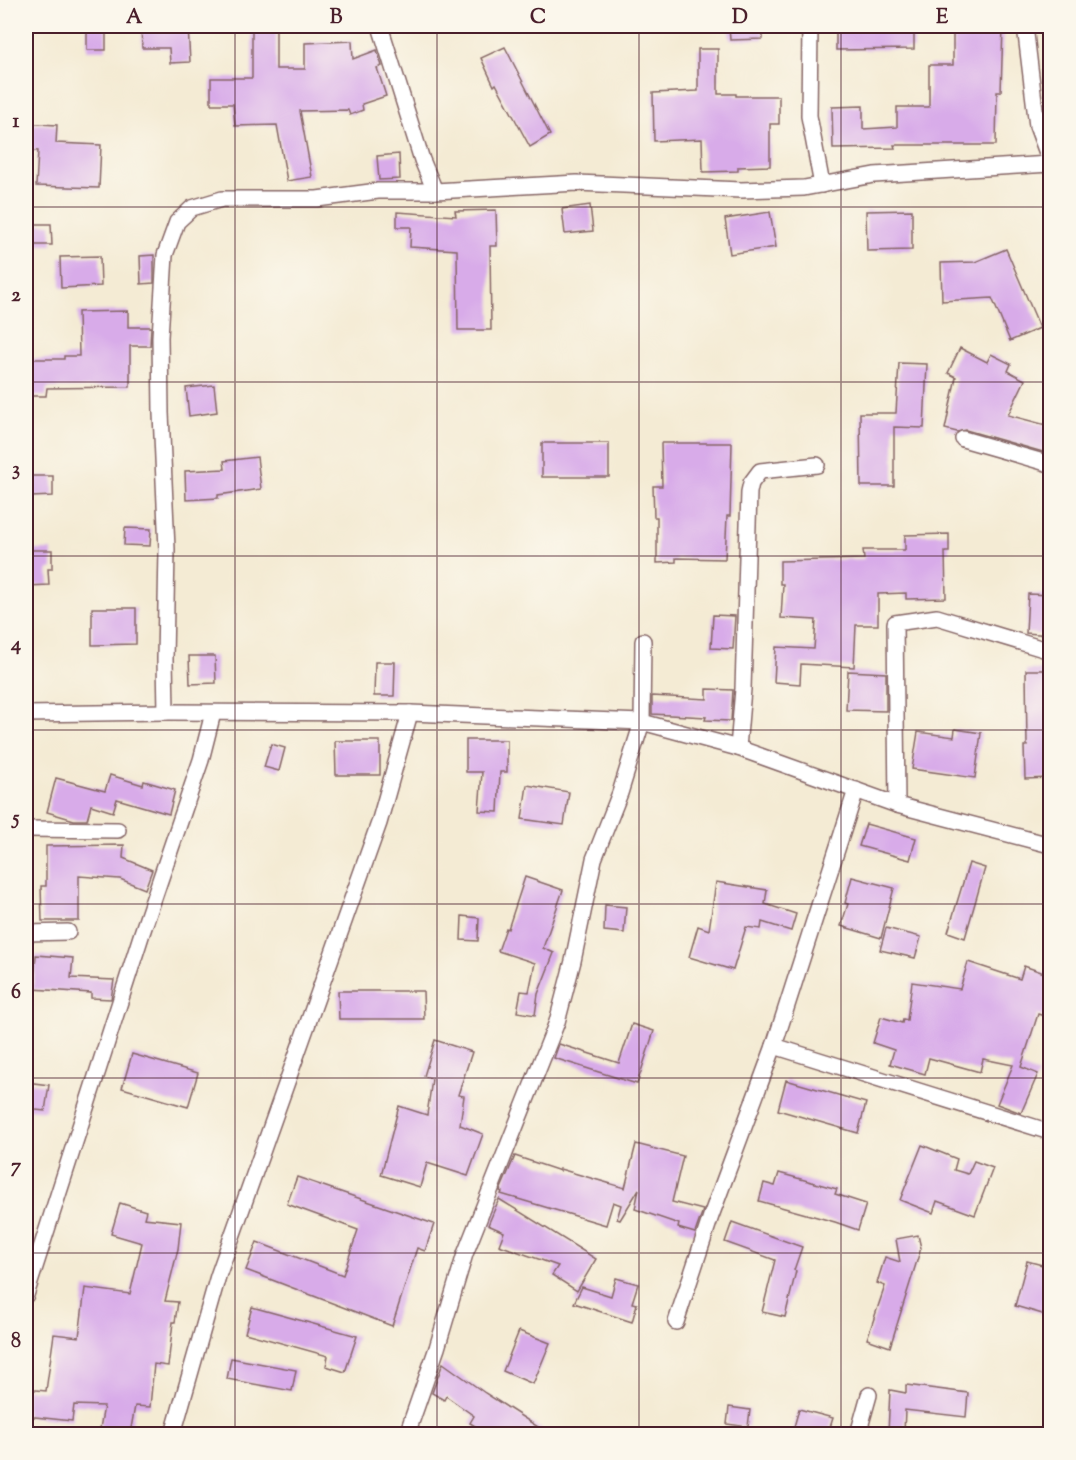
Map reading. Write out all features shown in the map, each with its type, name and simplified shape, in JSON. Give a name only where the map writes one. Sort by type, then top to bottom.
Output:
[{"type":"street","points":[[380,26],[422,160],[435,191]]},
{"type":"street","points":[[810,26],[809,116],[822,184]]},
{"type":"street","points":[[166,712],[167,549],[160,413],[160,337],[165,255],[177,222],[192,208],[222,199],[317,199],[378,191],[435,191],[577,183],[741,190],[804,188],[874,176],[1050,163],[1037,126],[1025,26]]},
{"type":"street","points":[[963,439],[1050,465]]},
{"type":"street","points":[[738,748],[743,689],[751,483],[760,471],[817,465]]},
{"type":"street","points":[[897,805],[895,623],[937,616],[1050,651]]},
{"type":"street","points":[[407,1434],[437,1348],[468,1245],[557,1022],[573,961],[594,859],[620,793],[642,722],[643,641]]},
{"type":"street","points":[[26,714],[166,712],[410,714],[642,722],[738,748],[897,805],[1050,845]]},
{"type":"street","points":[[26,1295],[142,933],[201,760],[213,713]]},
{"type":"street","points":[[173,1434],[222,1264],[379,823],[410,714]]},
{"type":"street","points":[[676,1322],[711,1216],[774,1046],[856,790]]},
{"type":"street","points":[[26,829],[118,830]]},
{"type":"street","points":[[26,933],[68,932]]},
{"type":"street","points":[[774,1046],[1050,1132]]},
{"type":"street","points":[[858,1434],[869,1395]]},
{"type":"building","points":[[87,26],[106,26],[106,50],[87,50]]},
{"type":"building","points":[[141,26],[188,26],[190,62],[170,63],[169,48],[142,48]]},
{"type":"building","points":[[252,26],[276,26],[276,69],[305,69],[305,43],[352,41],[353,59],[377,50],[382,66],[377,68],[386,96],[362,104],[363,110],[350,115],[348,110],[300,111],[312,177],[287,181],[277,125],[235,126],[233,104],[211,104],[211,78],[252,78]]},
{"type":"building","points":[[729,26],[763,26],[763,39],[730,40]]},
{"type":"building","points":[[836,26],[914,26],[914,49],[836,50]]},
{"type":"building","points":[[953,26],[1003,26],[1001,92],[997,92],[996,145],[894,145],[895,148],[833,149],[832,107],[863,106],[863,129],[897,127],[897,107],[929,107],[929,65],[953,65]]},
{"type":"building","points":[[505,47],[550,135],[530,147],[496,84],[494,86],[481,58]]},
{"type":"building","points":[[698,49],[718,49],[718,94],[779,96],[779,124],[770,124],[770,166],[738,167],[738,171],[703,172],[702,139],[654,141],[653,93],[698,91]]},
{"type":"building","points":[[26,125],[57,125],[56,143],[101,145],[99,188],[36,186],[38,151],[26,150]]},
{"type":"building","points":[[399,154],[400,179],[379,180],[377,156]]},
{"type":"building","points":[[590,205],[593,231],[565,234],[562,209]]},
{"type":"building","points":[[496,210],[497,246],[490,246],[491,330],[458,330],[457,250],[410,247],[411,227],[397,227],[397,212],[456,216],[455,211]]},
{"type":"building","points":[[912,210],[912,250],[867,251],[866,211]]},
{"type":"building","points":[[770,212],[776,247],[730,254],[725,219]]},
{"type":"building","points":[[26,224],[51,224],[52,245],[26,245]]},
{"type":"building","points":[[1006,249],[1040,328],[1010,341],[992,298],[942,301],[941,263],[975,262]]},
{"type":"building","points":[[154,255],[154,283],[141,284],[140,256]]},
{"type":"building","points":[[100,256],[101,286],[61,288],[60,257]]},
{"type":"building","points":[[128,311],[128,327],[151,327],[150,346],[130,346],[130,387],[47,388],[46,396],[26,396],[26,359],[64,359],[64,356],[79,356],[78,312]]},
{"type":"building","points":[[960,348],[987,362],[991,354],[1011,364],[1008,371],[1025,380],[1008,415],[1050,426],[1050,454],[966,430],[957,432],[945,429],[956,377],[948,373]]},
{"type":"building","points":[[899,363],[927,364],[924,428],[894,427],[894,486],[861,486],[860,413],[896,413]]},
{"type":"building","points":[[214,385],[217,412],[189,416],[186,388]]},
{"type":"building","points":[[542,443],[609,443],[609,477],[542,477]]},
{"type":"building","points":[[661,443],[732,443],[730,516],[727,516],[725,559],[676,558],[676,562],[657,563],[657,517],[654,517],[653,486],[662,486]]},
{"type":"building","points":[[257,457],[261,489],[218,495],[218,498],[186,500],[185,471],[225,469],[224,461]]},
{"type":"building","points":[[31,476],[53,476],[53,496],[31,497]]},
{"type":"building","points":[[125,528],[151,529],[150,546],[124,545]]},
{"type":"building","points":[[949,534],[949,552],[945,552],[946,598],[906,599],[906,593],[878,594],[878,625],[856,625],[854,667],[801,664],[800,684],[774,682],[776,647],[814,649],[816,620],[781,618],[783,584],[780,584],[780,561],[864,559],[863,550],[905,550],[905,535]]},
{"type":"building","points":[[26,550],[52,550],[52,569],[48,569],[49,585],[26,586]]},
{"type":"building","points":[[1028,594],[1050,595],[1050,635],[1026,633]]},
{"type":"building","points":[[92,608],[136,608],[136,644],[92,645]]},
{"type":"building","points":[[713,615],[735,616],[733,649],[711,648]]},
{"type":"building","points":[[189,656],[215,656],[216,683],[190,684]]},
{"type":"building","points":[[375,662],[395,662],[394,696],[374,696]]},
{"type":"building","points":[[1026,670],[1050,670],[1050,778],[1025,779]]},
{"type":"building","points":[[848,671],[886,673],[886,711],[846,710]]},
{"type":"building","points":[[707,689],[733,690],[731,721],[652,714],[652,696],[707,699]]},
{"type":"building","points":[[955,729],[981,733],[975,778],[912,769],[918,732],[954,737]]},
{"type":"building","points":[[466,740],[507,740],[507,772],[500,772],[498,812],[479,811],[482,772],[466,772]]},
{"type":"building","points":[[335,741],[380,741],[380,775],[336,775]]},
{"type":"building","points":[[271,744],[285,748],[279,771],[264,767]]},
{"type":"building","points":[[110,775],[143,785],[144,781],[175,790],[169,814],[117,799],[113,812],[91,805],[87,820],[74,820],[47,812],[56,778],[105,791]]},
{"type":"building","points":[[527,785],[569,792],[564,825],[522,819]]},
{"type":"building","points":[[866,824],[916,838],[910,860],[859,846]]},
{"type":"building","points":[[124,845],[123,858],[152,870],[145,889],[120,879],[79,876],[79,921],[42,921],[41,886],[46,886],[46,846]]},
{"type":"building","points":[[969,863],[985,868],[965,938],[948,932]]},
{"type":"building","points":[[525,877],[563,890],[543,948],[554,953],[538,994],[535,1015],[517,1012],[521,991],[529,992],[535,963],[498,951],[506,928],[508,929]]},
{"type":"building","points":[[852,877],[894,888],[881,938],[841,926],[848,904],[845,903]]},
{"type":"building","points":[[716,882],[767,890],[765,904],[796,914],[791,931],[762,922],[761,929],[746,927],[733,970],[689,957],[698,926],[709,930]]},
{"type":"building","points":[[605,905],[626,907],[624,933],[604,931]]},
{"type":"building","points":[[462,916],[479,918],[478,941],[461,940]]},
{"type":"building","points":[[886,928],[921,937],[915,958],[880,950]]},
{"type":"building","points":[[36,955],[73,958],[71,978],[114,980],[111,999],[91,998],[91,993],[33,989]]},
{"type":"building","points":[[968,962],[1020,979],[1024,966],[1050,975],[1050,995],[1044,1016],[1038,1014],[1021,1067],[1038,1074],[1021,1113],[997,1104],[1013,1065],[983,1059],[980,1072],[929,1058],[925,1074],[890,1064],[894,1050],[873,1043],[881,1017],[902,1023],[903,1019],[907,1020],[912,982],[960,989]]},
{"type":"building","points":[[338,991],[423,991],[424,1019],[339,1019]]},
{"type":"building","points":[[632,1024],[654,1031],[637,1084],[554,1058],[559,1044],[619,1063]]},
{"type":"building","points":[[435,1040],[472,1052],[458,1095],[464,1096],[460,1125],[483,1134],[468,1176],[427,1163],[420,1187],[381,1175],[399,1106],[427,1115],[432,1079],[424,1076]]},
{"type":"building","points":[[132,1054],[198,1073],[188,1107],[122,1088]]},
{"type":"building","points":[[786,1080],[866,1103],[858,1133],[778,1110]]},
{"type":"building","points":[[26,1082],[49,1085],[45,1111],[26,1109]]},
{"type":"building","points":[[636,1144],[683,1156],[672,1202],[703,1210],[695,1233],[678,1228],[679,1224],[635,1209],[639,1189],[620,1220],[617,1219],[621,1205],[613,1202],[606,1225],[501,1194],[500,1191],[515,1156],[560,1171],[560,1169],[625,1188]]},
{"type":"building","points":[[922,1145],[957,1159],[954,1170],[968,1174],[974,1161],[993,1168],[975,1215],[937,1201],[933,1213],[900,1200]]},
{"type":"building","points":[[779,1173],[837,1189],[835,1194],[866,1204],[858,1230],[759,1201],[764,1183],[775,1186]]},
{"type":"building","points":[[297,1177],[434,1224],[425,1251],[417,1248],[392,1326],[246,1270],[257,1242],[343,1275],[358,1230],[287,1204]]},
{"type":"building","points":[[499,1199],[596,1259],[577,1291],[552,1275],[558,1266],[499,1245],[504,1232],[488,1225]]},
{"type":"building","points":[[120,1203],[146,1211],[144,1218],[181,1222],[178,1249],[165,1301],[178,1302],[175,1322],[173,1322],[168,1366],[154,1364],[150,1407],[135,1406],[130,1434],[99,1434],[104,1406],[74,1405],[72,1421],[26,1416],[26,1389],[46,1391],[54,1334],[79,1337],[85,1288],[130,1294],[142,1243],[111,1234]]},
{"type":"building","points":[[732,1222],[802,1247],[794,1270],[796,1271],[785,1317],[762,1312],[775,1260],[725,1242]]},
{"type":"building","points":[[918,1235],[921,1248],[890,1347],[867,1339],[885,1286],[877,1283],[885,1257],[900,1262],[896,1239]]},
{"type":"building","points":[[1027,1261],[1050,1267],[1050,1299],[1046,1315],[1015,1306]]},
{"type":"building","points":[[616,1278],[638,1284],[632,1303],[637,1304],[632,1322],[574,1303],[582,1287],[611,1296]]},
{"type":"building","points":[[252,1307],[357,1336],[345,1372],[326,1366],[328,1356],[245,1333]]},
{"type":"building","points":[[519,1331],[550,1343],[533,1384],[503,1371]]},
{"type":"building","points":[[231,1358],[296,1370],[292,1391],[227,1379]]},
{"type":"building","points":[[443,1363],[549,1434],[488,1434],[470,1423],[474,1416],[446,1396],[444,1400],[432,1393]]},
{"type":"building","points":[[906,1385],[968,1393],[966,1417],[905,1410],[904,1433],[888,1433],[890,1390],[906,1393]]},
{"type":"building","points":[[729,1407],[750,1410],[748,1427],[727,1424]]},
{"type":"building","points":[[799,1409],[833,1418],[828,1434],[792,1434]]}]
